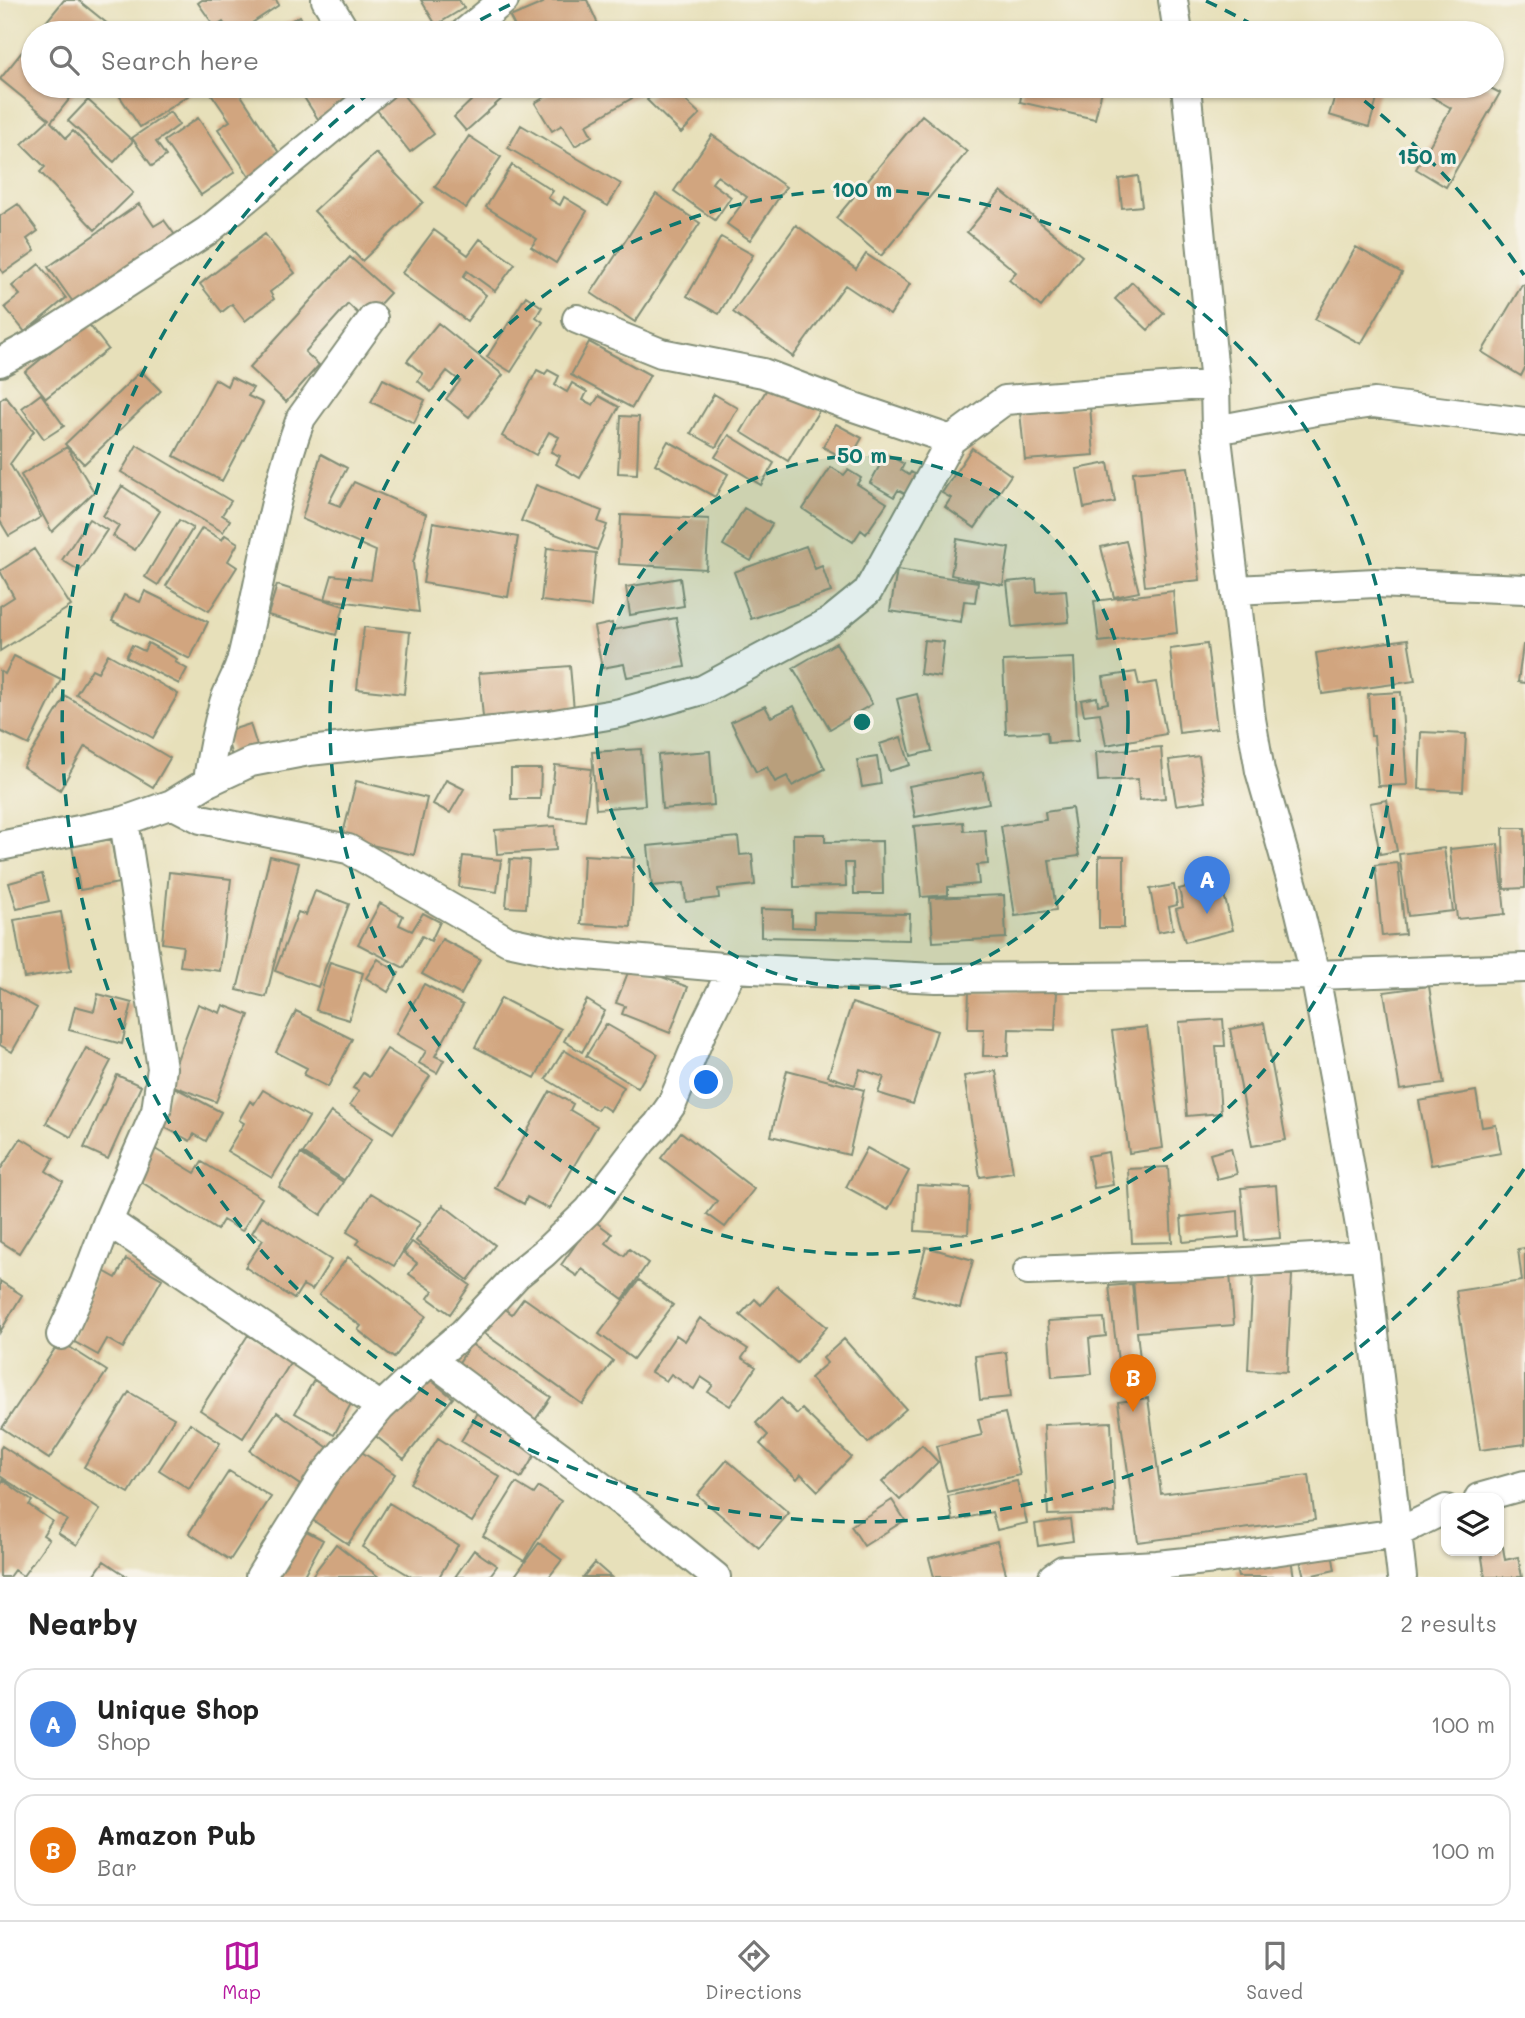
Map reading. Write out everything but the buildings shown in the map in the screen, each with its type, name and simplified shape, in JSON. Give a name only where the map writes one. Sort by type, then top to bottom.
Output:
[{"type":"street","points":[[326,0],[339,21]]},
{"type":"street","points":[[479,21],[504,0]]},
{"type":"street","points":[[1173,0],[1176,21]]},
{"type":"street","points":[[0,362],[32,345],[207,231],[368,98]]},
{"type":"street","points":[[1187,98],[1215,384],[1216,430],[1244,678],[1260,771],[1294,888],[1315,975],[1365,1255],[1402,1577]]},
{"type":"street","points":[[208,782],[212,751],[225,701],[242,661],[272,511],[301,418],[373,318]]},
{"type":"street","points":[[577,319],[661,353],[763,373],[951,440]]},
{"type":"street","points":[[0,846],[124,821],[173,804],[208,782],[251,762],[309,751],[561,723],[620,713],[702,690],[831,621],[868,592],[951,440],[1005,400],[1215,384]]},
{"type":"street","points":[[1216,430],[1374,403],[1525,422]]},
{"type":"street","points":[[1236,590],[1375,583],[1525,589]]},
{"type":"street","points":[[173,804],[201,818],[348,849],[508,940],[564,953],[733,968],[936,978],[1315,975],[1525,968]]},
{"type":"street","points":[[61,1335],[156,1111],[162,1068],[124,821]]},
{"type":"street","points":[[260,1577],[324,1475],[382,1407],[431,1360],[463,1334],[517,1275],[589,1210],[658,1124],[672,1104],[703,1028],[733,968]]},
{"type":"street","points":[[107,1222],[382,1407]]},
{"type":"street","points":[[1027,1271],[1365,1255]]},
{"type":"street","points":[[431,1360],[642,1517],[716,1577]]},
{"type":"street","points":[[1497,1493],[1525,1485]]},
{"type":"street","points":[[1052,1577],[1063,1570],[1225,1558],[1397,1533],[1441,1511]]},
{"type":"place","name":"Unique Shop","points":[[1207,914]]},
{"type":"place","name":"Amazon Pub","points":[[1133,1412]]}]
